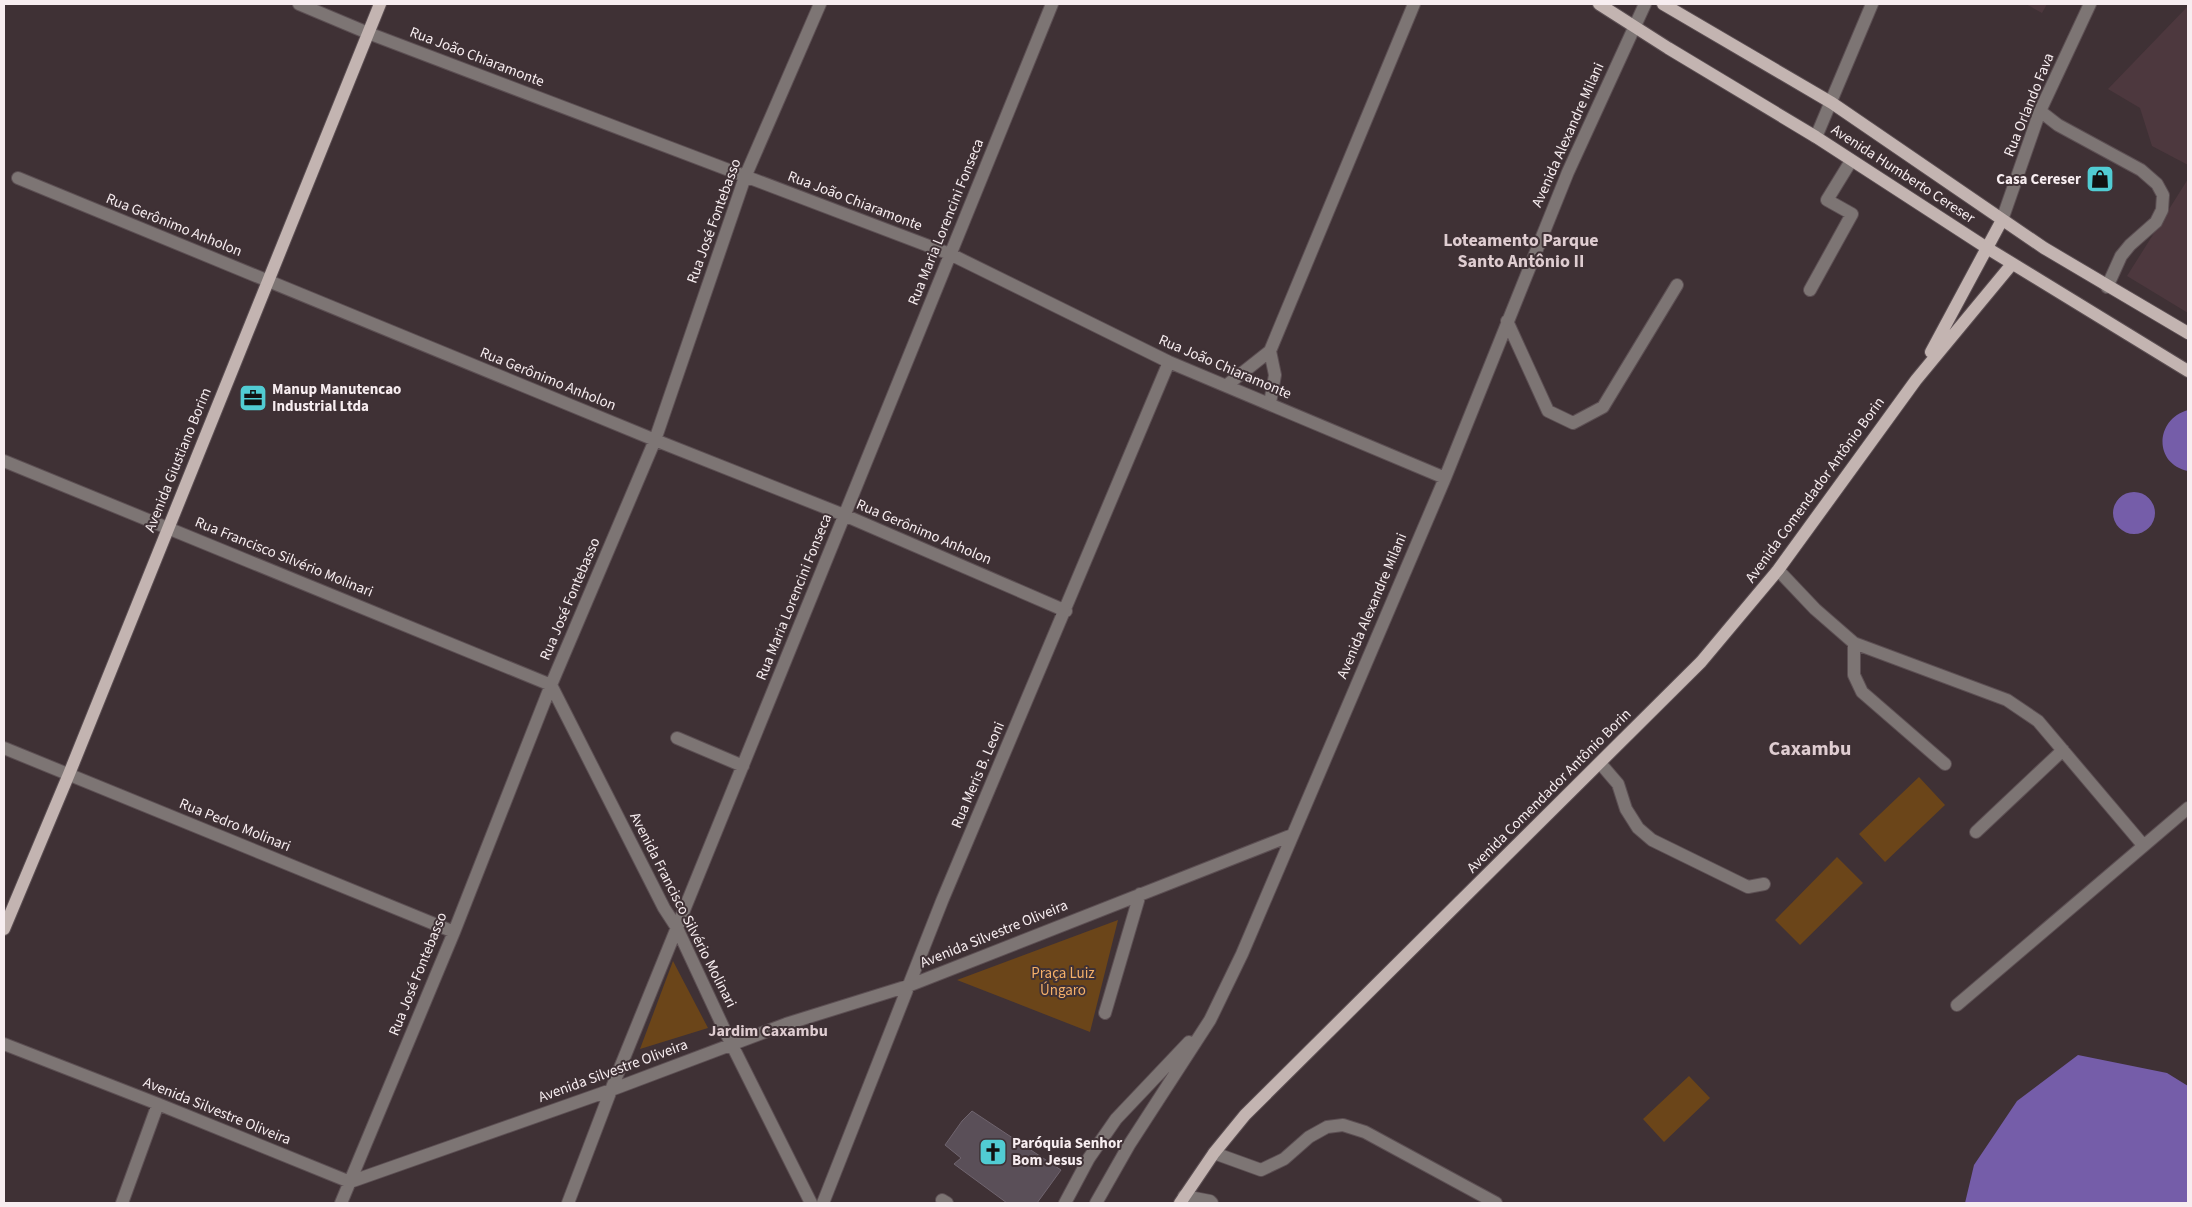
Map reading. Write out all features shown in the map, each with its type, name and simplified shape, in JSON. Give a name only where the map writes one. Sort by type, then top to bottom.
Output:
[{"type":"main road","name":"Avenida Giustiano Borim","points":[[4,929],[69,774],[167,527],[269,282],[380,4]]},
{"type":"main road","name":"Avenida Humberto Cereser","points":[[1600,4],[1634,27],[1816,137],[2012,264],[2188,371]]},
{"type":"main road","name":"Avenida Humberto Cereser","points":[[1663,4],[1832,104],[2002,220],[2107,287],[2188,333]]},
{"type":"main road","name":"Avenida Comendador Antônio Borin","points":[[1916,380],[2002,220]]},
{"type":"main road","name":"Avenida Comendador Antônio Borin","points":[[1182,1200],[1214,1153],[1245,1115],[1701,662],[1778,570],[1916,380],[2012,264]]},
{"type":"street","name":"Rua João Chiaramonte","points":[[299,4],[368,34],[950,254],[1169,362],[1445,478]]},
{"type":"street","name":"Rua José Fontebasso","points":[[342,1203],[454,932],[551,685],[655,440],[745,176],[820,4]]},
{"type":"street","name":"Rua Maria Lorencini Fonseca","points":[[568,1203],[611,1090],[1052,4]]},
{"type":"street","points":[[1227,385],[1270,352],[1414,4]]},
{"type":"street","name":"Avenida Alexandre Milani","points":[[1096,1203],[1129,1145],[1210,1020],[1242,954],[1445,478],[1568,172],[1646,4]]},
{"type":"street","points":[[1816,137],[1832,104],[1872,4]]},
{"type":"street","name":"Rua Orlando Fava","points":[[2002,220],[2040,111],[2090,4]]},
{"type":"street","points":[[2040,111],[2058,125],[2142,170],[2157,184],[2162,196],[2162,210],[2156,222],[2130,245],[2121,256],[2107,287]]},
{"type":"street","points":[[1810,290],[1852,214],[1827,200],[1851,161]]},
{"type":"street","name":"Rua Gerônimo Anholon","points":[[18,178],[655,440],[844,515],[1066,611]]},
{"type":"street","points":[[1507,321],[1548,411],[1574,423],[1603,407],[1677,285]]},
{"type":"street","points":[[1270,352],[1275,375],[1270,403]]},
{"type":"street","name":"Rua Meris B. Leoni","points":[[823,1203],[908,986],[1169,362]]},
{"type":"street","name":"Rua Francisco Silvério Molinari","points":[[4,461],[551,685]]},
{"type":"street","points":[[1778,570],[1815,608],[1854,643],[2006,700],[2038,721],[2143,845]]},
{"type":"street","points":[[1854,643],[1854,675],[1862,692],[1945,764]]},
{"type":"street","name":"Avenida Francisco Silvério Molinari","points":[[551,685],[664,908],[677,928],[811,1203]]},
{"type":"street","points":[[677,738],[742,766]]},
{"type":"street","name":"Rua Pedro Molinari","points":[[4,748],[454,932]]},
{"type":"street","points":[[1976,832],[2063,750]]},
{"type":"street","points":[[1600,763],[1618,784],[1626,809],[1638,828],[1652,840],[1748,887],[1764,884]]},
{"type":"street","points":[[1957,1005],[2188,808]]},
{"type":"street","name":"Avenida Silvestre Oliveira","points":[[4,1044],[350,1182],[611,1090],[786,1024],[908,986],[1292,835]]},
{"type":"street","points":[[1105,1013],[1140,894]]},
{"type":"street","points":[[1066,1203],[1089,1158],[1116,1118],[1210,1020]]},
{"type":"street","points":[[122,1203],[158,1104]]},
{"type":"street","points":[[1214,1153],[1261,1170],[1284,1159],[1308,1137],[1327,1127],[1342,1125],[1365,1132],[1496,1203]]},
{"type":"street","points":[[1182,1200],[1210,1201],[1212,1203]]},
{"type":"shaded area","points":[[2026,4],[2047,4],[2042,13]]},
{"type":"shaded area","points":[[2188,6],[2188,165],[2152,146],[2140,108],[2108,89]]},
{"type":"shaded area","points":[[2188,179],[2188,313],[2127,276]]},
{"type":"shaded area","points":[[2188,410],[2188,471],[2177,467],[2169,460],[2164,451],[2162,441],[2164,431],[2169,422],[2177,415]]},
{"type":"shaded area","points":[[2138,492],[2146,495],[2152,501],[2155,513],[2152,525],[2146,531],[2130,534],[2122,531],[2116,525],[2113,509],[2116,501],[2122,495]]},
{"type":"shaded area","points":[[2078,1055],[2167,1073],[2188,1086],[2188,1203],[1965,1203],[1974,1165],[2017,1101]]},
{"type":"green space","points":[[1919,777],[1945,805],[1885,862],[1859,834]]},
{"type":"green space","points":[[1837,857],[1863,883],[1800,945],[1775,920]]},
{"type":"green space","name":"Praça Luiz Úngaro","points":[[1118,920],[1090,1032],[957,980]]},
{"type":"green space","points":[[673,961],[708,1028],[640,1049]]},
{"type":"green space","points":[[1689,1076],[1710,1098],[1664,1142],[1643,1119]]},
{"type":"building","name":"Paróquia Senhor Bom Jesus","points":[[972,1111],[1061,1170],[1037,1203],[1007,1203],[954,1164],[961,1158],[945,1145],[962,1121]]},
{"type":"place","name":"Casa Cereser","points":[[2100,179]]},
{"type":"place","name":"Manup Manutencao Industrial Ltda","points":[[253,398]]},
{"type":"place","name":"Paróquia Senhor Bom Jesus","points":[[993,1152]]},
{"type":"district","name":"Loteamento Parque Santo Antônio II","points":[[1521,250]]},
{"type":"district","name":"Caxambu","points":[[1810,749]]},
{"type":"district","name":"Jardim Caxambu","points":[[768,1031]]}]
